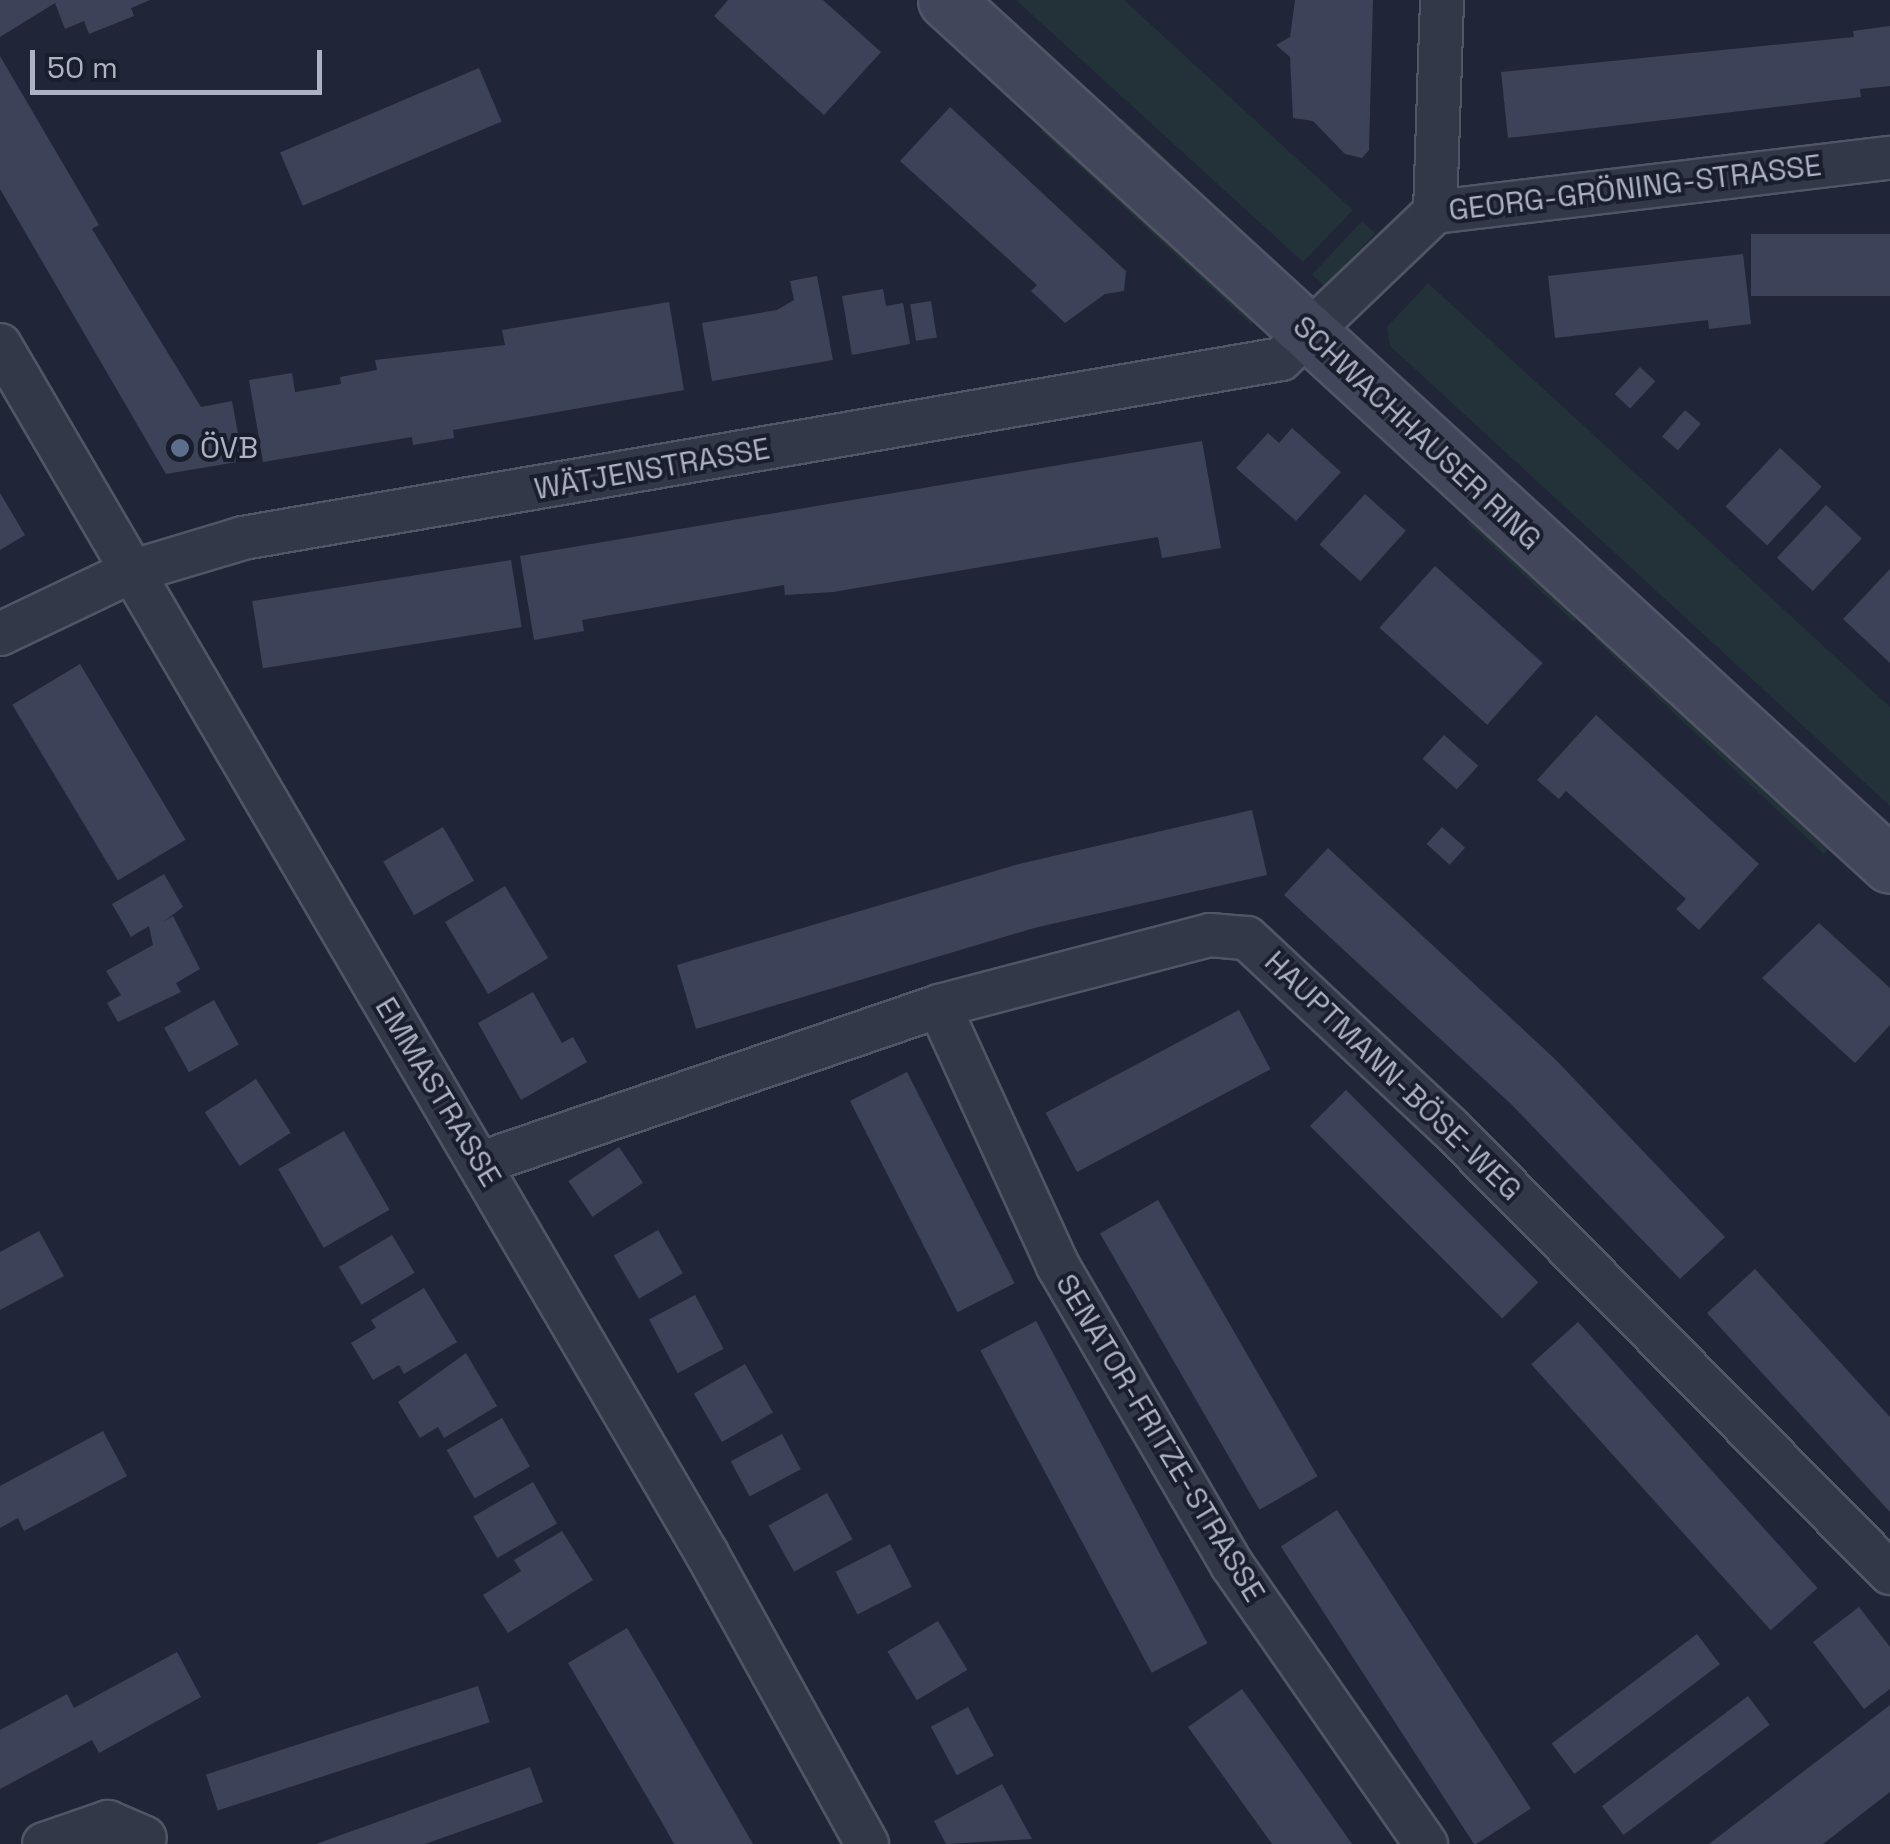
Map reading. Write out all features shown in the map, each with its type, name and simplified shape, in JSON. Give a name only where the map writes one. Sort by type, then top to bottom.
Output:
[{"type":"main road","name":"SCHWACHHAUSER RING","points":[[946,0],[1890,865]]},
{"type":"street","points":[[1434,212],[1442,0]]},
{"type":"street","name":"GEORG-GRÖNING-STRASSE","points":[[1309,334],[1434,212],[1890,158]]},
{"type":"street","name":"WÄTJENSTRASSE","points":[[0,634],[130,572],[243,538],[1256,365],[1281,359],[1309,334]]},
{"type":"street","name":"EMMASTRASSE","points":[[0,345],[130,572],[481,1163],[866,1844]]},
{"type":"street","name":"HAUPTMANN-BÖSE-WEG","points":[[481,1163],[939,1006],[1210,935],[1247,938],[1450,1128],[1890,1573]]},
{"type":"street","name":"SENATOR-FRITZE-STRASSE","points":[[939,1006],[1058,1266],[1232,1565],[1426,1844]]},
{"type":"street","points":[[44,1844],[108,1822],[145,1838]]},
{"type":"shaded area","points":[[1016,0],[1124,0],[1353,210],[1303,262]]},
{"type":"shaded area","points":[[1122,118],[1303,286],[1294,295],[1114,127]]},
{"type":"shaded area","points":[[1050,122],[1257,319],[1251,324],[1041,131]]},
{"type":"shaded area","points":[[1362,221],[1375,233],[1325,287],[1312,274]]},
{"type":"shaded area","points":[[1428,283],[1890,707],[1890,806],[1390,346],[1387,327]]},
{"type":"shaded area","points":[[1476,513],[1583,613],[1574,622],[1467,523]]},
{"type":"shaded area","points":[[1604,632],[1833,843],[1824,854],[1594,638]]},
{"type":"building","points":[[0,0],[150,0],[131,8],[134,16],[89,34],[84,21],[65,29],[55,3],[0,37]]},
{"type":"building","points":[[728,0],[823,0],[881,52],[824,115],[714,16]]},
{"type":"building","points":[[1295,0],[1373,0],[1369,150],[1362,158],[1345,154],[1313,121],[1293,118],[1290,57],[1276,45],[1290,37]]},
{"type":"building","points":[[1890,26],[1890,86],[1860,89],[1861,97],[1508,138],[1501,72],[1854,37],[1853,31]]},
{"type":"building","points":[[0,56],[99,225],[92,229],[201,407],[232,401],[243,461],[166,474],[0,189]]},
{"type":"building","points":[[479,68],[502,121],[303,206],[280,152]]},
{"type":"building","points":[[950,107],[1126,271],[1124,291],[1105,294],[1065,323],[1031,291],[1037,285],[900,161]]},
{"type":"building","points":[[1751,234],[1890,234],[1890,296],[1751,296]]},
{"type":"building","points":[[1743,254],[1751,324],[1709,329],[1708,320],[1555,338],[1548,276]]},
{"type":"building","points":[[817,276],[833,360],[712,381],[702,323],[777,310],[794,300],[790,281]]},
{"type":"building","points":[[883,289],[886,306],[903,303],[910,344],[852,355],[842,296]]},
{"type":"building","points":[[931,301],[937,338],[916,341],[910,304]]},
{"type":"building","points":[[669,302],[684,390],[453,430],[454,438],[413,445],[412,437],[263,462],[249,380],[292,373],[295,392],[341,384],[340,377],[377,370],[375,360],[505,345],[502,330]]},
{"type":"building","points":[[1640,367],[1655,381],[1630,408],[1615,394]]},
{"type":"building","points":[[1685,410],[1701,424],[1678,450],[1662,436]]},
{"type":"building","points":[[1292,428],[1341,472],[1296,521],[1236,468],[1268,433],[1279,443]]},
{"type":"building","points":[[1202,441],[1221,548],[1162,558],[1158,537],[833,592],[785,595],[784,585],[582,620],[584,631],[534,640],[520,556]]},
{"type":"building","points":[[1780,448],[1822,487],[1767,545],[1725,507]]},
{"type":"building","points":[[0,493],[25,535],[0,550]]},
{"type":"building","points":[[1365,494],[1406,531],[1360,581],[1319,545]]},
{"type":"building","points":[[1826,505],[1862,538],[1813,591],[1777,558]]},
{"type":"building","points":[[511,560],[522,627],[263,668],[252,601]]},
{"type":"building","points":[[1435,566],[1543,663],[1487,725],[1379,628]]},
{"type":"building","points":[[1890,569],[1890,663],[1843,619]]},
{"type":"building","points":[[80,664],[186,840],[118,880],[12,705]]},
{"type":"building","points":[[1596,715],[1759,864],[1699,930],[1676,909],[1686,899],[1566,791],[1559,799],[1537,780]]},
{"type":"building","points":[[1444,735],[1478,766],[1457,790],[1423,759]]},
{"type":"building","points":[[1252,810],[1267,875],[1034,928],[696,1029],[677,965],[1019,864]]},
{"type":"building","points":[[443,827],[474,881],[414,915],[383,862]]},
{"type":"building","points":[[1442,827],[1465,848],[1450,865],[1427,844]]},
{"type":"building","points":[[1328,848],[1556,1060],[1725,1237],[1680,1279],[1512,1105],[1284,895]]},
{"type":"building","points":[[164,874],[183,907],[163,922],[173,916],[200,969],[176,983],[181,992],[118,1022],[107,1003],[121,995],[106,971],[153,945],[149,926],[131,937],[112,904]]},
{"type":"building","points":[[505,886],[548,958],[488,994],[445,922]]},
{"type":"building","points":[[1819,923],[1890,988],[1890,1025],[1855,1063],[1762,978]]},
{"type":"building","points":[[533,992],[562,1043],[573,1037],[587,1062],[521,1100],[478,1023]]},
{"type":"building","points":[[214,1000],[239,1045],[189,1072],[164,1028]]},
{"type":"building","points":[[1239,1010],[1270,1069],[1077,1172],[1046,1113]]},
{"type":"building","points":[[907,1072],[1015,1283],[958,1312],[850,1101]]},
{"type":"building","points":[[256,1079],[291,1133],[240,1166],[205,1112]]},
{"type":"building","points":[[1346,1090],[1538,1282],[1502,1318],[1310,1126]]},
{"type":"building","points":[[344,1131],[390,1210],[324,1248],[278,1169]]},
{"type":"building","points":[[619,1147],[643,1183],[592,1217],[568,1181]]},
{"type":"building","points":[[1158,1200],[1318,1476],[1259,1510],[1100,1234]]},
{"type":"building","points":[[658,1230],[683,1273],[639,1299],[614,1256]]},
{"type":"building","points":[[39,1231],[64,1276],[0,1310],[0,1252]]},
{"type":"building","points":[[392,1235],[415,1273],[362,1305],[339,1267]]},
{"type":"building","points":[[1755,1269],[1890,1417],[1890,1512],[1707,1313]]},
{"type":"building","points":[[424,1288],[457,1342],[404,1374],[399,1365],[373,1380],[351,1343],[376,1328],[371,1320]]},
{"type":"building","points":[[695,1295],[724,1349],[678,1373],[649,1319]]},
{"type":"building","points":[[1036,1321],[1207,1643],[1152,1673],[980,1351]]},
{"type":"building","points":[[1578,1322],[1818,1588],[1771,1630],[1531,1364]]},
{"type":"building","points":[[466,1353],[497,1406],[444,1438],[438,1427],[420,1438],[398,1402]]},
{"type":"building","points":[[745,1364],[773,1412],[722,1442],[694,1394]]},
{"type":"building","points":[[502,1418],[530,1466],[475,1498],[447,1450]]},
{"type":"building","points":[[103,1431],[127,1476],[24,1531],[18,1518],[0,1528],[0,1486]]},
{"type":"building","points":[[782,1434],[801,1469],[750,1497],[731,1461]]},
{"type":"building","points":[[533,1482],[557,1524],[497,1558],[473,1516]]},
{"type":"building","points":[[827,1493],[853,1539],[794,1572],[768,1525]]},
{"type":"building","points":[[1337,1510],[1531,1809],[1474,1844],[1281,1546]]},
{"type":"building","points":[[562,1531],[593,1580],[508,1633],[483,1595],[521,1571],[514,1560]]},
{"type":"building","points":[[890,1544],[912,1587],[857,1614],[836,1572]]},
{"type":"building","points":[[1859,1607],[1890,1647],[1890,1689],[1864,1709],[1813,1642]]},
{"type":"building","points":[[938,1621],[967,1670],[917,1700],[887,1651]]},
{"type":"building","points":[[627,1628],[753,1844],[674,1844],[568,1663]]},
{"type":"building","points":[[1697,1634],[1720,1664],[1575,1774],[1552,1744]]},
{"type":"building","points":[[177,1652],[201,1697],[99,1753],[92,1740],[0,1789],[0,1730],[67,1694],[74,1708]]},
{"type":"building","points":[[478,1686],[490,1722],[218,1811],[206,1774]]},
{"type":"building","points":[[1242,1689],[1352,1844],[1272,1844],[1188,1727]]},
{"type":"building","points":[[1748,1696],[1770,1725],[1624,1835],[1602,1806]]},
{"type":"building","points":[[1890,1705],[1890,1792],[1823,1844],[1709,1844]]},
{"type":"building","points":[[968,1707],[994,1756],[957,1775],[931,1727]]},
{"type":"building","points":[[530,1767],[543,1802],[425,1844],[316,1844]]},
{"type":"building","points":[[1002,1784],[1032,1839],[946,1844],[934,1821]]},
{"type":"place","name":"ÖVB","points":[[180,448]]}]
